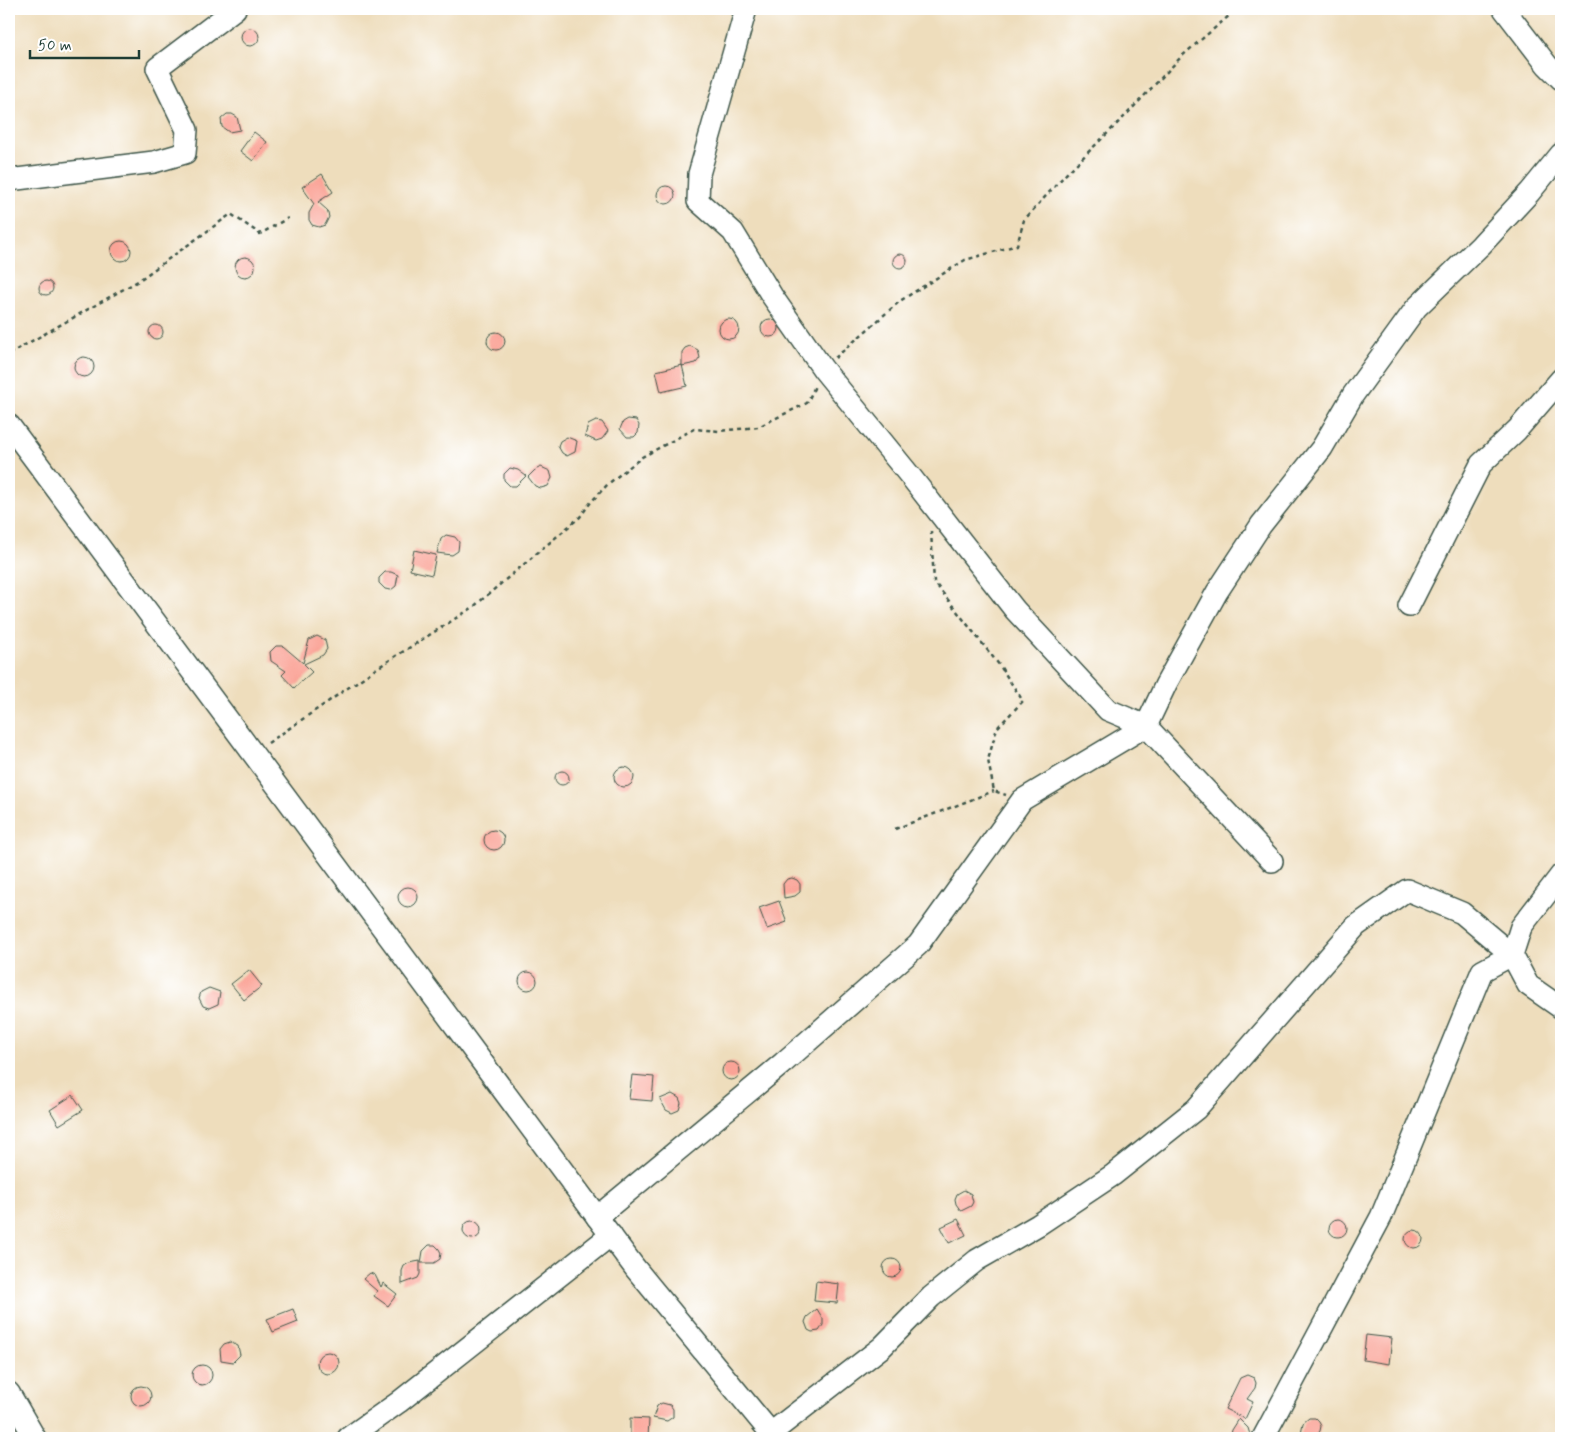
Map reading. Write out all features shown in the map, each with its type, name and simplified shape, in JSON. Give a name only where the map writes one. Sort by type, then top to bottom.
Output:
[{"type":"street","points":[[9,180],[154,162],[185,153],[187,130],[157,68],[235,9]]},
{"type":"street","points":[[746,9],[699,174],[698,201],[733,232],[772,296],[823,369],[911,477],[1014,610],[1108,710],[1146,726],[1272,862]]},
{"type":"street","points":[[1504,9],[1547,65],[1561,79]]},
{"type":"street","points":[[598,1217],[782,1063],[918,945],[1022,800],[1146,726],[1166,684],[1217,592],[1261,525],[1322,448],[1353,395],[1416,308],[1481,245],[1530,192],[1561,154]]},
{"type":"street","points":[[1409,606],[1480,464],[1517,430],[1561,379]]},
{"type":"street","points":[[9,425],[611,1235],[773,1436],[882,1347],[931,1297],[977,1260],[1038,1225],[1113,1175],[1196,1109],[1356,926],[1407,890],[1462,913],[1512,954],[1528,985],[1561,1008]]},
{"type":"street","points":[[1263,1438],[1381,1218],[1482,971],[1512,954],[1521,927],[1561,875]]},
{"type":"street","points":[[348,1438],[399,1402],[611,1235]]},
{"type":"street","points":[[9,1393],[35,1438]]},
{"type":"path","points":[[253,754],[374,670],[472,608],[580,517],[608,484],[642,457],[694,429],[719,431],[758,427],[807,403],[823,369],[900,301],[965,260],[1016,245],[1024,220],[1066,174],[1182,56],[1237,9]]},
{"type":"path","points":[[9,354],[138,281],[232,214],[260,234],[288,218]]},
{"type":"path","points":[[930,528],[934,582],[1000,666],[1023,702],[997,728],[988,760],[994,791]]},
{"type":"path","points":[[894,829],[994,791],[1022,800]]},
{"type":"building","points":[[250,28],[256,31],[259,37],[256,43],[250,46],[244,43],[241,37],[244,31]]},
{"type":"building","points":[[227,114],[237,117],[240,130],[229,132],[222,127],[221,119]]},
{"type":"building","points":[[254,132],[267,142],[253,161],[240,151]]},
{"type":"building","points":[[322,174],[333,192],[318,202],[327,210],[329,217],[325,225],[319,227],[312,225],[309,220],[309,213],[314,204],[302,187]]},
{"type":"building","points":[[662,186],[670,186],[675,191],[673,202],[662,204],[657,199],[657,191]]},
{"type":"building","points":[[117,241],[125,241],[131,247],[131,255],[125,261],[117,261],[111,255],[111,247]]},
{"type":"building","points":[[897,254],[903,254],[907,261],[903,268],[897,268],[893,264],[893,258]]},
{"type":"building","points":[[241,257],[249,257],[255,263],[255,271],[249,277],[241,277],[235,271],[235,263]]},
{"type":"building","points":[[46,281],[51,283],[53,288],[51,293],[46,295],[41,293],[39,288],[41,283]]},
{"type":"building","points":[[725,319],[733,319],[739,325],[739,333],[733,339],[725,339],[719,333],[719,325]]},
{"type":"building","points":[[770,319],[776,322],[779,328],[776,334],[770,337],[764,334],[761,328],[764,322]]},
{"type":"building","points":[[156,325],[161,327],[163,332],[161,337],[156,339],[151,337],[149,332],[151,327]]},
{"type":"building","points":[[492,332],[500,332],[505,337],[503,348],[492,350],[487,345],[487,337]]},
{"type":"building","points":[[690,346],[698,350],[700,358],[696,363],[682,366],[682,352]]},
{"type":"building","points":[[80,357],[88,357],[94,363],[94,371],[88,377],[80,377],[74,371],[74,363]]},
{"type":"building","points":[[682,365],[687,386],[661,392],[656,371]]},
{"type":"building","points":[[628,419],[636,420],[639,425],[638,433],[634,437],[627,437],[620,429],[623,422]]},
{"type":"building","points":[[596,421],[602,422],[608,431],[602,439],[596,441],[585,436],[588,425]]},
{"type":"building","points":[[567,437],[577,441],[575,452],[567,456],[562,453],[558,446],[560,441]]},
{"type":"building","points":[[541,467],[550,471],[552,478],[548,486],[541,488],[535,486],[528,477]]},
{"type":"building","points":[[510,468],[518,470],[526,476],[516,486],[510,486],[504,480],[504,474]]},
{"type":"building","points":[[446,535],[455,537],[459,542],[458,551],[452,555],[437,553],[441,539]]},
{"type":"building","points":[[414,550],[436,555],[432,575],[410,570]]},
{"type":"building","points":[[385,572],[398,575],[396,586],[391,590],[385,589],[379,583],[379,578]]},
{"type":"building","points":[[317,636],[325,640],[327,649],[323,655],[304,664],[312,672],[294,688],[282,675],[286,671],[271,661],[270,652],[276,646],[283,646],[303,663],[309,640]]},
{"type":"building","points":[[624,767],[631,770],[634,777],[631,784],[624,787],[617,784],[614,777],[617,770]]},
{"type":"building","points":[[559,771],[565,771],[569,778],[565,785],[559,785],[555,781],[555,775]]},
{"type":"building","points":[[494,830],[501,833],[504,840],[501,847],[494,850],[487,847],[484,840],[487,833]]},
{"type":"building","points":[[792,878],[800,884],[800,892],[795,896],[784,898],[783,884],[787,879]]},
{"type":"building","points":[[408,887],[415,890],[418,897],[415,904],[408,907],[401,904],[398,897],[401,890]]},
{"type":"building","points":[[779,901],[787,922],[767,929],[759,908]]},
{"type":"building","points":[[249,970],[262,986],[244,1000],[231,984]]},
{"type":"building","points":[[524,972],[532,972],[537,977],[535,988],[524,990],[519,985],[519,977]]},
{"type":"building","points":[[209,988],[220,992],[218,1004],[209,1008],[203,1006],[199,998],[201,992]]},
{"type":"building","points":[[731,1062],[739,1067],[740,1071],[735,1079],[731,1080],[723,1075],[722,1071],[727,1063]]},
{"type":"building","points":[[632,1075],[654,1077],[652,1101],[629,1099]]},
{"type":"building","points":[[672,1094],[679,1098],[681,1103],[679,1110],[672,1113],[666,1110],[660,1099]]},
{"type":"building","points":[[73,1095],[83,1110],[59,1125],[50,1110]]},
{"type":"building","points":[[964,1190],[971,1194],[973,1202],[971,1206],[961,1211],[955,1199],[957,1194]]},
{"type":"building","points":[[958,1219],[966,1235],[949,1243],[941,1227]]},
{"type":"building","points":[[1334,1219],[1342,1219],[1347,1224],[1345,1235],[1334,1237],[1329,1232],[1329,1224]]},
{"type":"building","points":[[468,1221],[476,1221],[481,1226],[479,1237],[468,1239],[463,1234],[463,1226]]},
{"type":"building","points":[[1410,1230],[1418,1230],[1423,1235],[1421,1246],[1410,1248],[1405,1243],[1405,1235]]},
{"type":"building","points":[[429,1245],[435,1245],[439,1249],[441,1253],[440,1259],[434,1263],[421,1263],[423,1251]]},
{"type":"building","points":[[892,1259],[899,1261],[901,1268],[899,1275],[892,1277],[885,1275],[883,1268],[885,1261]]},
{"type":"building","points":[[420,1261],[420,1274],[418,1278],[402,1284],[404,1266]]},
{"type":"building","points":[[370,1273],[375,1275],[381,1287],[383,1283],[397,1294],[388,1306],[374,1296],[377,1291],[363,1279]]},
{"type":"building","points":[[816,1281],[839,1284],[837,1303],[814,1301]]},
{"type":"building","points":[[293,1309],[298,1322],[273,1332],[267,1319]]},
{"type":"building","points":[[817,1309],[823,1319],[823,1325],[819,1331],[812,1332],[808,1330],[805,1322],[807,1317]]},
{"type":"building","points":[[1366,1335],[1392,1338],[1389,1364],[1363,1360]]},
{"type":"building","points":[[230,1342],[238,1346],[240,1355],[233,1362],[221,1360],[220,1349],[224,1344]]},
{"type":"building","points":[[328,1352],[338,1359],[339,1363],[332,1373],[328,1374],[318,1367],[317,1363],[324,1353]]},
{"type":"building","points":[[202,1365],[209,1368],[212,1375],[209,1382],[202,1385],[195,1382],[192,1375],[195,1368]]},
{"type":"building","points":[[1247,1375],[1254,1378],[1256,1383],[1255,1388],[1247,1399],[1253,1402],[1245,1419],[1225,1409],[1240,1378]]},
{"type":"building","points":[[141,1386],[148,1389],[151,1396],[148,1403],[141,1406],[134,1403],[131,1396],[134,1389]]},
{"type":"building","points":[[662,1403],[670,1405],[673,1409],[673,1417],[667,1421],[653,1418],[657,1406]]},
{"type":"building","points":[[630,1418],[649,1419],[648,1438],[630,1438]]},
{"type":"building","points":[[1309,1418],[1315,1418],[1319,1422],[1321,1426],[1320,1431],[1317,1435],[1309,1438],[1300,1438],[1303,1423]]},
{"type":"building","points":[[1239,1419],[1248,1428],[1251,1438],[1230,1438],[1232,1430]]}]
